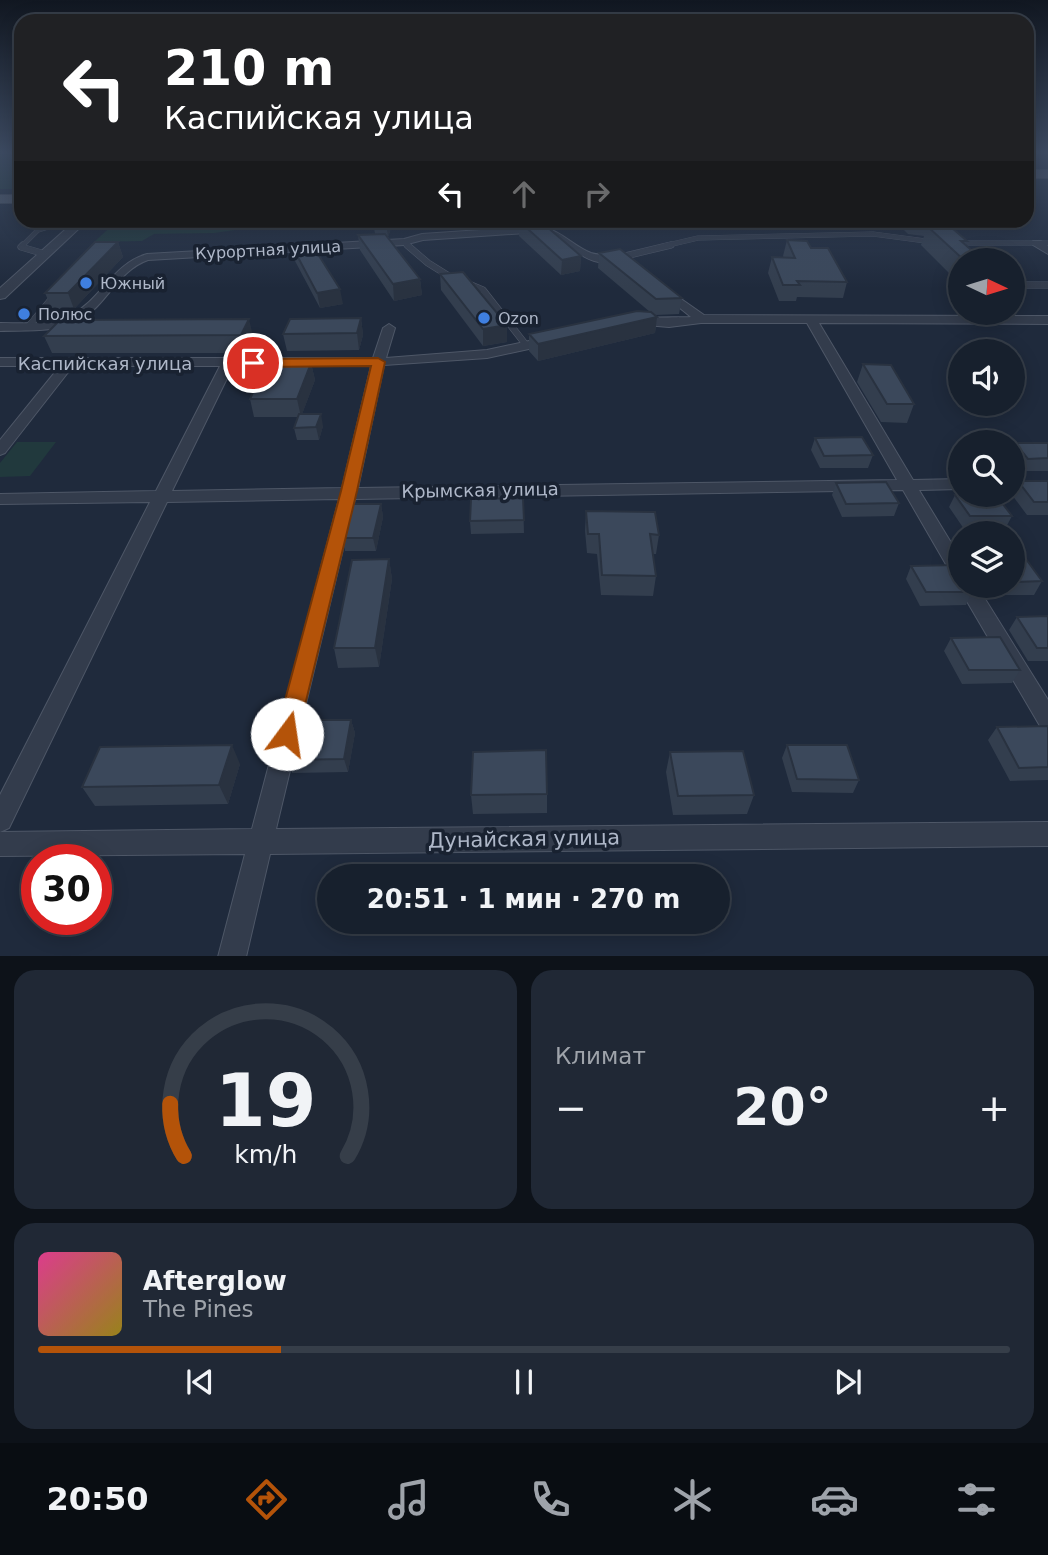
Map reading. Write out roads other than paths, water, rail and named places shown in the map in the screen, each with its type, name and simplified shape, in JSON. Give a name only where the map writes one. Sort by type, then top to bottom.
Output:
[{"type":"street","points":[[0,295],[74,228]]},
{"type":"street","name":"Курортная улица","points":[[29,326],[75,318],[97,300],[131,262],[140,258],[404,242],[422,237],[541,229],[552,231],[589,258],[621,257]]},
{"type":"street","points":[[1042,243],[1048,251]]},
{"type":"street","points":[[621,257],[631,264]]},
{"type":"street","points":[[651,280],[701,319]]},
{"type":"street","points":[[623,324],[643,320],[669,323],[701,319],[1048,320]]},
{"type":"street","points":[[811,320],[948,553]]},
{"type":"street","points":[[0,327],[29,326]]},
{"type":"street","points":[[232,956],[349,491],[378,362],[389,328]]},
{"type":"street","name":"Каспийская улица","points":[[0,362],[378,362],[487,354],[562,337]]},
{"type":"street","points":[[0,450],[69,363]]},
{"type":"street","points":[[0,820],[228,363]]},
{"type":"street","name":"Крымская улица","points":[[0,499],[349,491],[948,484]]},
{"type":"street","points":[[974,598],[1048,719]]},
{"type":"street","name":"Дунайская улица","points":[[0,844],[1048,834]]},
{"type":"lane","points":[[44,228],[38,230],[21,247],[45,254]]},
{"type":"lane","points":[[621,257],[698,238],[873,234],[941,243]]},
{"type":"lane","points":[[404,242],[446,275],[480,287],[526,345]]},
{"type":"lane","points":[[951,243],[1042,243]]},
{"type":"lane","points":[[961,243],[964,248]]},
{"type":"lane","points":[[1026,285],[1048,285]]},
{"type":"lane","points":[[29,326],[58,293]]},
{"type":"place","name":"Южный","points":[[86,283]]},
{"type":"place","name":"Полюс","points":[[24,314]]},
{"type":"place","name":"Ozon","points":[[484,318]]}]
